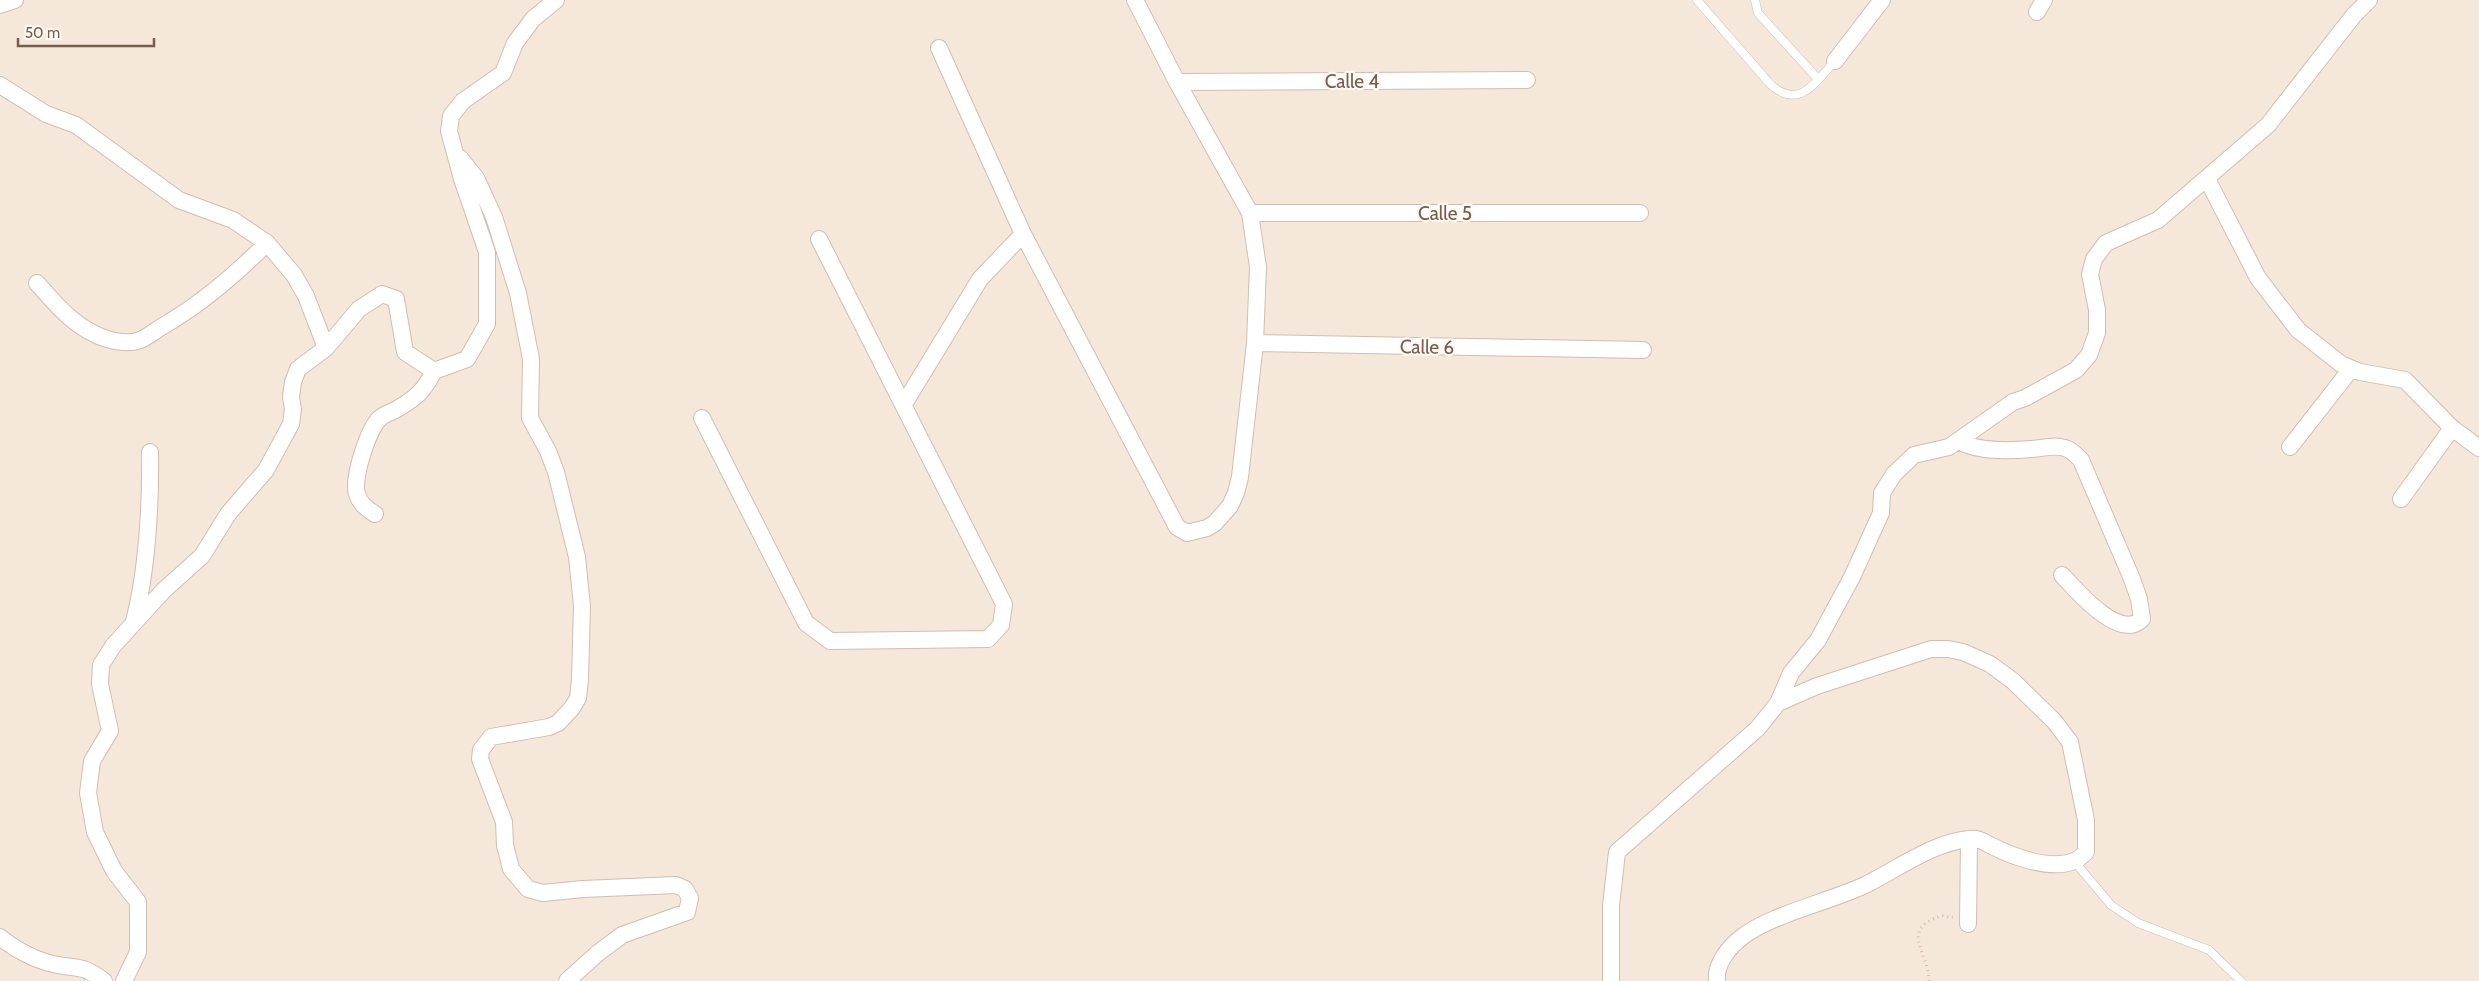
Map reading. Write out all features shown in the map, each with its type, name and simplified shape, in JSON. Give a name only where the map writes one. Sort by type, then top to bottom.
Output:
[{"type":"street","points":[[0,5],[15,0]]},
{"type":"street","points":[[375,514],[365,508],[357,494],[358,468],[369,438],[380,419],[410,402],[425,388],[434,371],[467,359],[487,324],[487,252],[455,152],[449,130],[450,121],[458,106],[503,73],[520,37],[533,19],[556,0]]},
{"type":"street","points":[[939,48],[1023,234],[1171,517],[1177,527],[1187,533],[1208,528],[1230,506],[1240,477],[1255,344],[1258,266],[1250,214],[1177,82],[1135,0]]},
{"type":"street","points":[[1835,61],[1882,0]]},
{"type":"street","points":[[1611,981],[1611,906],[1617,852],[1758,728],[1778,703],[1791,673],[1818,640],[1852,577],[1881,513],[1882,493],[1894,474],[1908,459],[1918,453],[1943,450],[2013,402],[2076,370],[2082,364],[2094,344],[2097,333],[2097,310],[2090,274],[2094,259],[2106,243],[2158,220],[2268,125],[2354,15],[2369,0]]},
{"type":"street","name":"Calle 4","points":[[1177,82],[1527,80]]},
{"type":"street","points":[[0,84],[46,114],[76,125],[179,200],[233,220],[267,243],[294,275],[306,296],[326,348]]},
{"type":"street","points":[[455,152],[476,178],[494,217],[518,293],[531,360],[530,418],[556,472],[577,558],[582,606],[580,679],[578,698],[572,708],[558,723],[549,727],[491,738],[481,750],[480,759],[504,822],[508,860],[511,869],[528,889],[543,894],[583,889],[676,886],[686,889],[690,898],[687,912],[679,916],[669,916],[622,935],[566,981]]},
{"type":"street","points":[[2207,179],[2258,278],[2298,330],[2341,364],[2351,369],[2405,380],[2452,428],[2479,448]]},
{"type":"street","name":"Calle 5","points":[[1250,214],[1640,213]]},
{"type":"street","points":[[904,404],[980,280],[1023,234]]},
{"type":"street","points":[[702,418],[806,623],[830,641],[988,639],[1001,625],[1004,604],[819,239]]},
{"type":"street","points":[[37,283],[62,313],[77,324],[107,339],[127,342],[139,341],[172,321],[204,298],[267,243]]},
{"type":"street","points":[[124,981],[138,952],[138,902],[114,871],[95,832],[88,793],[92,761],[110,731],[100,684],[101,666],[113,646],[133,623],[164,590],[202,556],[228,514],[266,470],[290,424],[293,409],[291,397],[298,369],[326,348],[359,309],[382,294],[396,299],[406,352],[434,371]]},
{"type":"street","name":"Calle 6","points":[[1255,344],[1643,350]]},
{"type":"street","points":[[2290,447],[2351,369]]},
{"type":"street","points":[[2400,499],[2452,428]]},
{"type":"street","points":[[1958,441],[1966,445],[2006,451],[2057,446],[2067,448],[2075,454],[2081,460],[2132,579],[2139,599],[2142,619],[2128,624],[2113,621],[2093,606],[2062,575]]},
{"type":"street","points":[[133,623],[142,592],[150,452]]},
{"type":"street","points":[[1717,981],[1716,975],[1724,955],[1743,936],[1786,916],[1864,886],[1938,847],[1969,839],[1982,839],[2021,859],[2038,862],[2074,862],[2086,852],[2086,820],[2070,742],[2054,722],[2013,681],[1990,664],[1963,652],[1948,649],[1931,649],[1817,686],[1778,703]]},
{"type":"street","points":[[1968,917],[1969,839]]},
{"type":"street","points":[[0,937],[8,944],[44,961],[84,968],[104,981]]},
{"type":"lane","points":[[1697,0],[1782,95],[1798,96],[1835,61]]},
{"type":"lane","points":[[1755,0],[1758,13],[1818,79]]},
{"type":"lane","points":[[2074,862],[2112,905],[2124,914],[2138,923],[2209,950],[2241,981]]},
{"type":"path","points":[[1930,981],[1925,957],[1918,940],[1921,926],[1941,916],[1952,918],[1968,917]]},
{"type":"shaded area","points":[[0,0],[2479,0],[2479,981],[0,981]]}]
